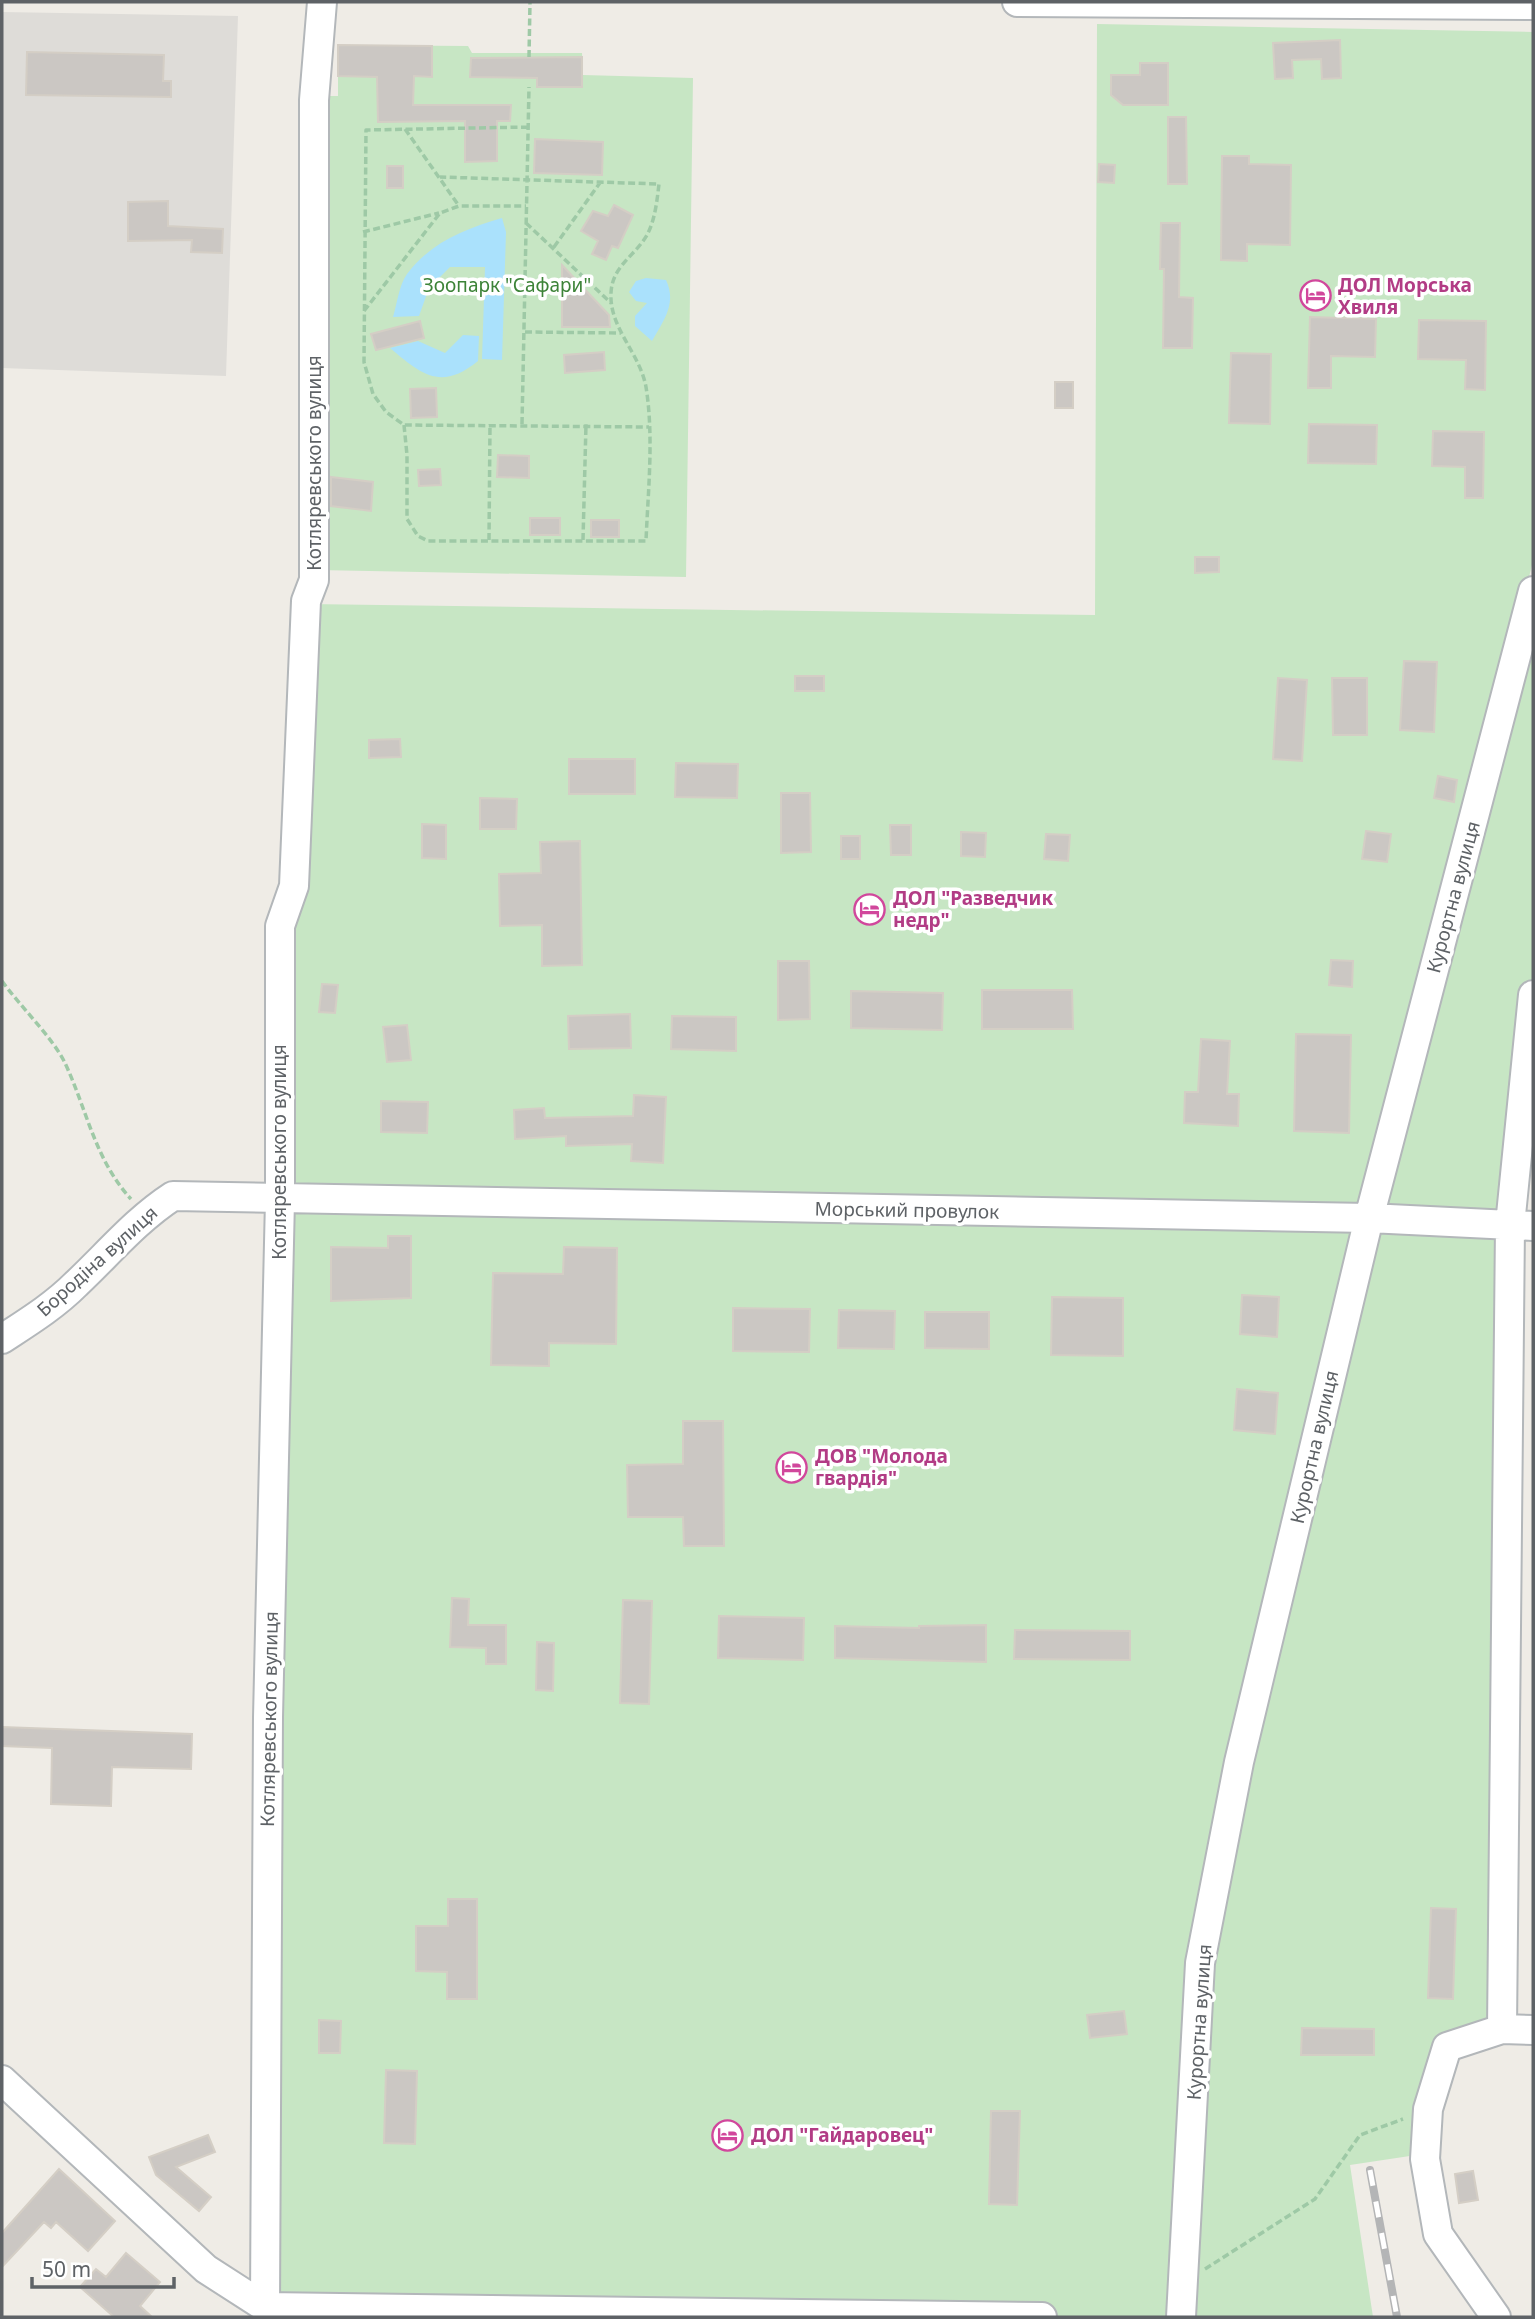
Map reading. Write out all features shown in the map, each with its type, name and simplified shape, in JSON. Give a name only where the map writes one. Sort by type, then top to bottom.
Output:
[{"type":"street","name":"Котляревського вулиця","points":[[265,2307],[268,1717],[280,1200],[280,926],[294,886],[306,601],[314,580],[314,100],[322,2]]},
{"type":"street","points":[[1017,2],[1533,5]]},
{"type":"street","name":"Курортна вулиця","points":[[1181,2317],[1200,1963],[1239,1762],[1369,1217],[1529,624],[1533,591]]},
{"type":"street","points":[[1502,2029],[1522,1226],[1533,995]]},
{"type":"street","name":"Бородіна вулиця","points":[[2,1339],[38,1316],[75,1286],[147,1213],[173,1196],[280,1200]]},
{"type":"street","name":"Морський провулок","points":[[280,1200],[1369,1217],[1522,1226]]},
{"type":"street","points":[[1496,2317],[1438,2234],[1425,2159],[1428,2109],[1447,2047],[1502,2029],[1533,2030]]},
{"type":"street","points":[[2,2080],[206,2269],[265,2307],[1042,2317]]},
{"type":"path","points":[[529,57],[530,2]]},
{"type":"path","points":[[522,424],[528,87]]},
{"type":"path","points":[[528,127],[366,130],[362,313],[367,377],[373,394],[386,412],[404,425],[586,424],[649,427]]},
{"type":"path","points":[[405,129],[459,206]]},
{"type":"path","points":[[404,425],[407,519],[411,528],[428,541],[646,541],[649,427],[642,371],[621,333],[611,303],[614,276],[652,226],[659,184],[602,180],[440,177]]},
{"type":"path","points":[[553,247],[602,180]]},
{"type":"path","points":[[363,232],[459,206],[526,206]]},
{"type":"path","points":[[362,313],[440,213]]},
{"type":"path","points":[[526,223],[611,303]]},
{"type":"path","points":[[525,332],[621,333]]},
{"type":"path","points":[[489,540],[490,424]]},
{"type":"path","points":[[583,540],[586,424]]},
{"type":"path","points":[[2,981],[64,1061],[84,1119],[110,1175],[147,1213]]},
{"type":"path","points":[[1200,2273],[1315,2199],[1360,2135],[1428,2109]]},
{"type":"shaded area","points":[[2,12],[238,16],[226,376],[2,368]]},
{"type":"green space","points":[[1097,24],[1533,32],[1533,561],[1413,1041],[1533,625],[1533,971],[1509,1226],[1500,2029],[1446,2047],[1423,2154],[1350,2165],[1373,2317],[1088,2317],[266,2306],[281,1197],[307,604],[1095,615]]},
{"type":"green space","name":"Зоопарк \"Сафари\"","points":[[338,45],[468,46],[472,53],[582,53],[583,75],[693,78],[686,577],[318,570],[327,96],[338,96]]},
{"type":"water","points":[[502,218],[506,232],[502,360],[482,359],[485,267],[450,267],[429,288],[419,316],[393,317],[404,278],[427,253],[462,232]]},
{"type":"water","points":[[646,278],[666,280],[670,296],[668,311],[652,341],[635,326],[635,316],[647,303],[636,301],[629,292],[636,281]]},
{"type":"water","points":[[463,335],[479,336],[478,361],[465,370],[442,377],[422,372],[390,348],[418,341],[445,353]]},
{"type":"building","points":[[1340,40],[1341,78],[1322,79],[1321,59],[1292,60],[1293,78],[1275,79],[1273,43]]},
{"type":"building","points":[[338,45],[432,46],[432,77],[414,76],[413,105],[511,105],[510,121],[497,121],[497,161],[465,162],[465,121],[378,122],[377,77],[338,76]]},
{"type":"building","points":[[27,52],[164,55],[163,81],[171,81],[171,97],[26,95]]},
{"type":"building","points":[[582,57],[582,87],[537,87],[537,78],[470,77],[471,58]]},
{"type":"building","points":[[1140,63],[1168,63],[1168,105],[1123,105],[1111,95],[1111,75],[1140,75]]},
{"type":"building","points":[[1168,117],[1186,117],[1187,184],[1168,184]]},
{"type":"building","points":[[535,139],[603,142],[602,175],[534,173]]},
{"type":"building","points":[[1222,156],[1249,156],[1249,164],[1291,165],[1290,245],[1247,244],[1247,261],[1221,260]]},
{"type":"building","points":[[1099,164],[1115,165],[1114,183],[1098,182]]},
{"type":"building","points":[[387,166],[403,166],[403,188],[387,188]]},
{"type":"building","points":[[168,201],[168,226],[223,229],[222,253],[191,252],[192,240],[128,241],[128,202]]},
{"type":"building","points":[[614,205],[633,215],[618,248],[612,246],[606,260],[592,254],[598,241],[581,231],[593,211],[608,216]]},
{"type":"building","points":[[1161,223],[1180,223],[1179,297],[1193,298],[1192,348],[1163,348],[1164,269],[1160,269]]},
{"type":"building","points":[[562,265],[609,315],[610,327],[562,327]]},
{"type":"building","points":[[1310,317],[1376,319],[1375,357],[1331,356],[1331,388],[1308,388]]},
{"type":"building","points":[[1419,320],[1486,321],[1485,390],[1465,389],[1466,360],[1418,359]]},
{"type":"building","points":[[420,321],[424,338],[376,350],[371,334]]},
{"type":"building","points":[[604,352],[605,370],[565,373],[564,355]]},
{"type":"building","points":[[1231,353],[1271,354],[1270,424],[1229,423]]},
{"type":"building","points":[[1055,382],[1073,382],[1073,408],[1055,408]]},
{"type":"building","points":[[436,388],[437,417],[411,418],[410,389]]},
{"type":"building","points":[[1309,424],[1377,425],[1376,464],[1308,463]]},
{"type":"building","points":[[1433,431],[1484,432],[1483,498],[1465,498],[1465,467],[1432,466]]},
{"type":"building","points":[[498,455],[529,456],[529,478],[497,477]]},
{"type":"building","points":[[440,469],[441,485],[419,486],[418,470]]},
{"type":"building","points":[[331,477],[373,482],[371,511],[331,506]]},
{"type":"building","points":[[530,518],[560,518],[560,535],[530,535]]},
{"type":"building","points":[[591,520],[619,520],[619,537],[591,537]]},
{"type":"building","points":[[1195,557],[1219,557],[1219,572],[1195,573]]},
{"type":"building","points":[[1404,661],[1437,662],[1434,732],[1400,730]]},
{"type":"building","points":[[795,676],[824,676],[824,691],[795,691]]},
{"type":"building","points":[[1278,678],[1307,680],[1302,761],[1273,759]]},
{"type":"building","points":[[1332,678],[1367,678],[1367,735],[1333,735]]},
{"type":"building","points":[[400,739],[401,757],[369,758],[369,740]]},
{"type":"building","points":[[569,759],[635,759],[635,794],[569,794]]},
{"type":"building","points":[[676,763],[738,764],[737,798],[675,797]]},
{"type":"building","points":[[1438,776],[1457,780],[1454,802],[1434,798]]},
{"type":"building","points":[[781,793],[810,793],[811,852],[781,853]]},
{"type":"building","points":[[480,798],[517,799],[516,829],[480,829]]},
{"type":"building","points":[[422,824],[446,825],[446,859],[422,858]]},
{"type":"building","points":[[890,825],[911,825],[911,855],[891,855]]},
{"type":"building","points":[[1366,831],[1391,834],[1387,862],[1362,859]]},
{"type":"building","points":[[961,832],[986,833],[985,857],[961,856]]},
{"type":"building","points":[[1046,834],[1070,835],[1068,861],[1044,859]]},
{"type":"building","points":[[841,836],[860,836],[860,859],[841,859]]},
{"type":"building","points":[[580,841],[582,965],[542,966],[542,925],[500,926],[499,874],[541,873],[540,842]]},
{"type":"building","points":[[1331,960],[1353,961],[1352,987],[1329,985]]},
{"type":"building","points":[[778,961],[809,961],[810,1019],[778,1020]]},
{"type":"building","points":[[322,984],[338,985],[335,1013],[319,1012]]},
{"type":"building","points":[[982,990],[1072,990],[1073,1029],[982,1029]]},
{"type":"building","points":[[851,991],[943,993],[942,1030],[851,1028]]},
{"type":"building","points":[[630,1014],[631,1048],[569,1049],[568,1016]]},
{"type":"building","points":[[672,1016],[736,1017],[736,1051],[671,1049]]},
{"type":"building","points":[[407,1025],[411,1060],[387,1062],[383,1027]]},
{"type":"building","points":[[1296,1034],[1351,1035],[1349,1133],[1294,1131]]},
{"type":"building","points":[[1201,1039],[1230,1041],[1227,1094],[1239,1094],[1238,1126],[1184,1123],[1185,1092],[1198,1092]]},
{"type":"building","points":[[634,1095],[666,1097],[663,1163],[631,1161],[632,1144],[566,1146],[566,1136],[515,1139],[514,1110],[544,1108],[545,1118],[633,1116]]},
{"type":"building","points":[[381,1101],[428,1102],[427,1133],[381,1132]]},
{"type":"building","points":[[388,1236],[411,1236],[411,1298],[331,1301],[331,1247],[388,1248]]},
{"type":"building","points":[[564,1247],[617,1248],[616,1344],[549,1343],[549,1366],[491,1365],[493,1273],[563,1274]]},
{"type":"building","points":[[1242,1295],[1279,1297],[1277,1337],[1240,1334]]},
{"type":"building","points":[[1052,1297],[1123,1298],[1123,1356],[1051,1355]]},
{"type":"building","points":[[733,1308],[810,1309],[809,1352],[733,1351]]},
{"type":"building","points":[[839,1310],[895,1311],[894,1349],[838,1348]]},
{"type":"building","points":[[925,1312],[989,1312],[989,1349],[925,1348]]},
{"type":"building","points":[[1237,1389],[1278,1393],[1275,1434],[1234,1430]]},
{"type":"building","points":[[683,1421],[723,1421],[724,1546],[684,1546],[683,1517],[628,1517],[627,1465],[683,1464]]},
{"type":"building","points":[[452,1598],[469,1599],[468,1625],[506,1625],[506,1664],[486,1664],[486,1648],[450,1647]]},
{"type":"building","points":[[623,1600],[652,1601],[649,1704],[620,1703]]},
{"type":"building","points":[[719,1616],[804,1618],[803,1660],[718,1658]]},
{"type":"building","points":[[986,1625],[986,1662],[835,1658],[835,1626],[919,1628]]},
{"type":"building","points":[[1015,1630],[1130,1631],[1130,1660],[1014,1659]]},
{"type":"building","points":[[537,1642],[554,1643],[553,1691],[536,1690]]},
{"type":"building","points":[[2,1727],[192,1734],[191,1769],[112,1767],[111,1806],[51,1804],[52,1748],[2,1746]]},
{"type":"building","points":[[448,1899],[477,1899],[477,1999],[447,1999],[447,1972],[416,1971],[416,1926],[448,1926]]},
{"type":"building","points":[[1431,1908],[1456,1909],[1453,1999],[1428,1998]]},
{"type":"building","points":[[1124,2011],[1127,2034],[1090,2038],[1087,2015]]},
{"type":"building","points":[[319,2020],[341,2021],[340,2053],[319,2053]]},
{"type":"building","points":[[1302,2028],[1374,2029],[1374,2055],[1301,2055]]},
{"type":"building","points":[[386,2070],[417,2071],[415,2144],[384,2143]]},
{"type":"building","points":[[991,2111],[1020,2111],[1017,2205],[989,2204]]},
{"type":"building","points":[[208,2135],[215,2152],[176,2167],[211,2197],[199,2211],[156,2175],[149,2157]]},
{"type":"building","points":[[59,2169],[115,2221],[88,2251],[56,2222],[51,2228],[44,2222],[2,2267],[2,2233]]},
{"type":"building","points":[[1473,2171],[1478,2200],[1459,2203],[1455,2174]]},
{"type":"building","points":[[126,2253],[160,2282],[140,2306],[152,2317],[114,2317],[80,2287],[96,2269],[106,2277]]},
{"type":"railway","points":[[1370,2170],[1397,2317]]},
{"type":"place","name":"ДОЛ Морська Хвиля","points":[[1315,296]]},
{"type":"place","name":"ДОЛ \"Разведчик недр\"","points":[[870,909]]},
{"type":"place","name":"ДОВ \"Молода гвардія\"","points":[[792,1467]]},
{"type":"place","name":"ДОЛ \"Гайдаровец\"","points":[[728,2135]]}]
